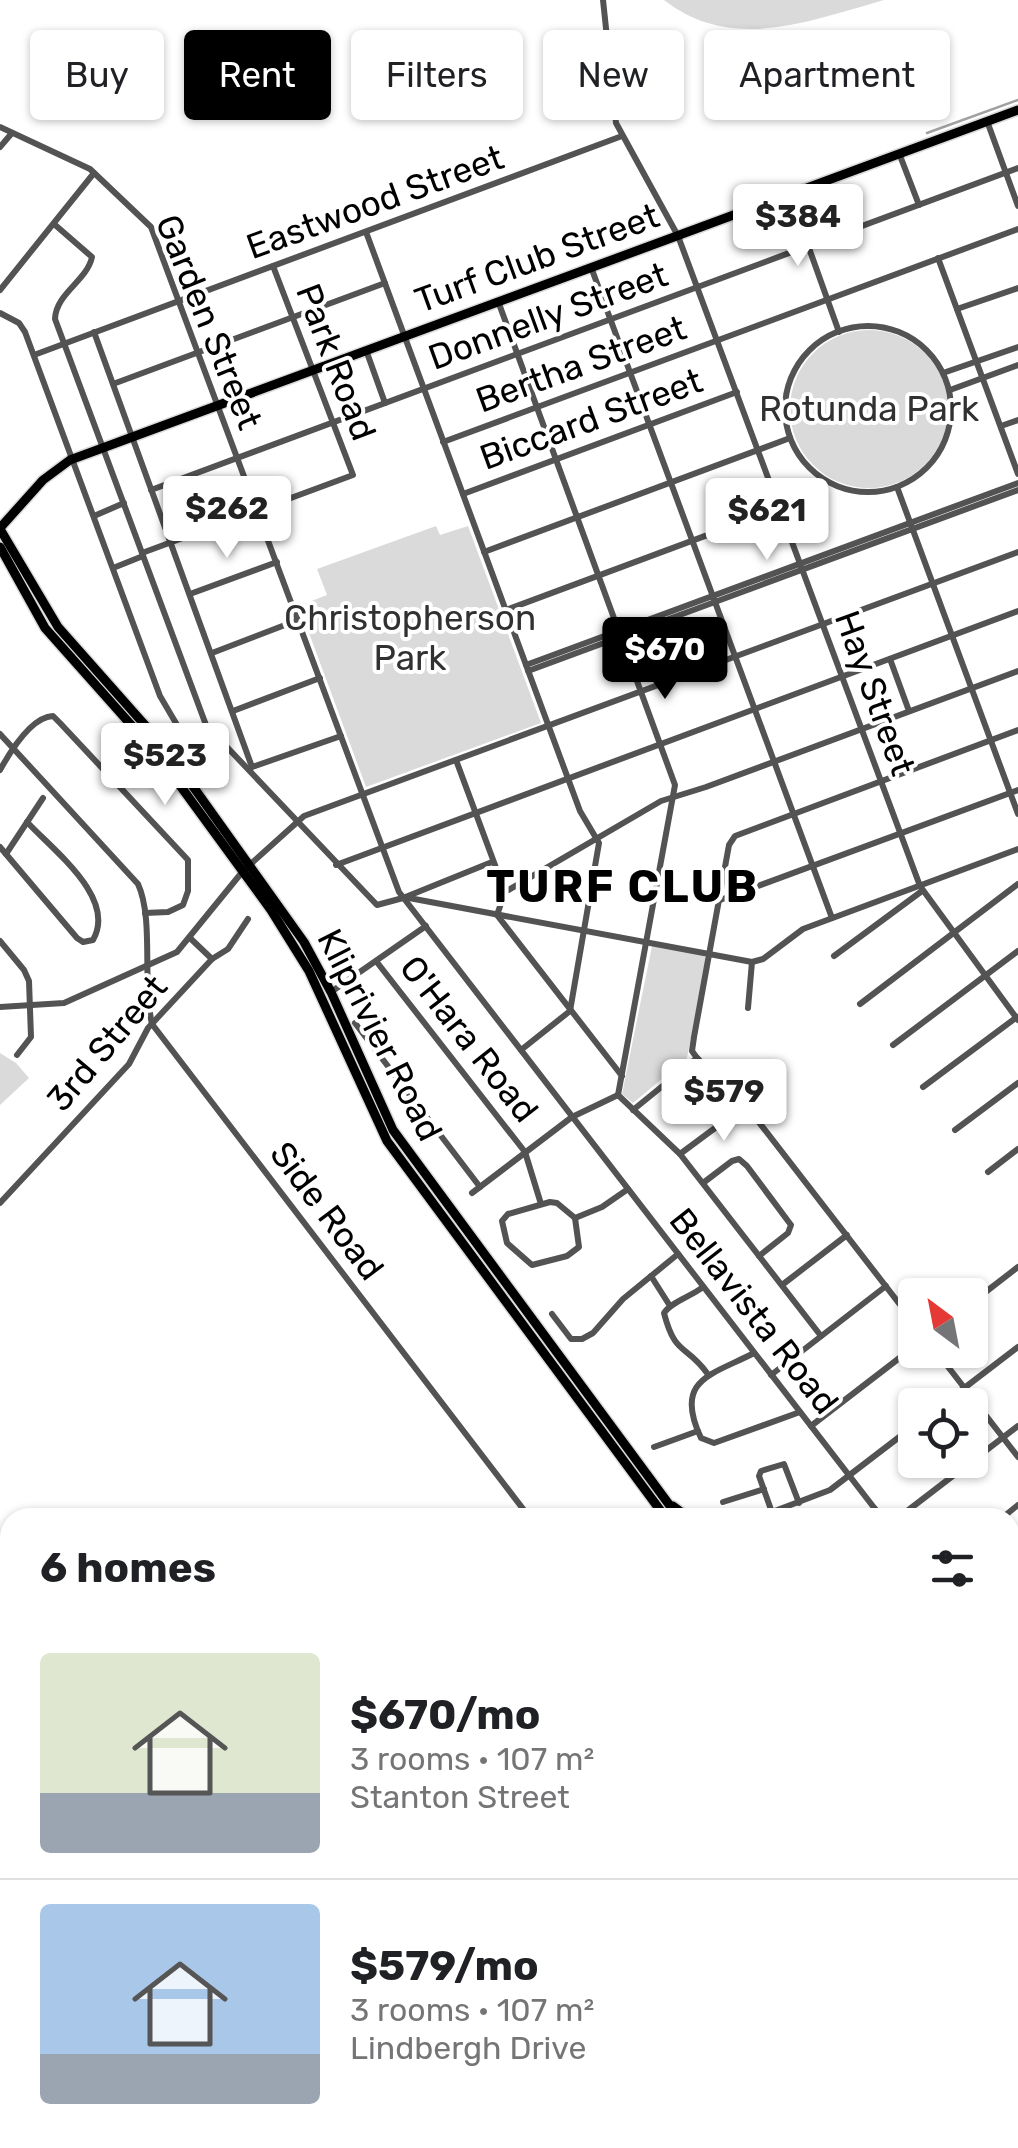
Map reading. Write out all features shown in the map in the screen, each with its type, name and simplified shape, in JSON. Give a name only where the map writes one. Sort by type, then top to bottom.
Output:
[{"type":"main road","name":"Turf Club Street","points":[[1,531],[52,474],[103,448],[1018,110]]},
{"type":"main road","name":"Kliprivier Road","points":[[1,531],[58,627],[165,748],[246,868],[309,971],[387,1141],[659,1508]]},
{"type":"main road","name":"Kliprivier Road","points":[[0,546],[50,635],[157,754],[304,942],[331,992],[393,1130],[671,1508]]},
{"type":"main road","points":[[663,1499],[675,1508]]},
{"type":"street","name":"Hay Street","points":[[603,0],[612,105],[622,136],[678,236],[921,889],[1018,1018]]},
{"type":"street","points":[[987,121],[1018,206]]},
{"type":"street","name":"Garden Street","points":[[0,127],[94,173],[151,228],[382,847],[405,898]]},
{"type":"street","points":[[0,147],[12,133]]},
{"type":"street","name":"Eastwood Street","points":[[34,355],[622,136]]},
{"type":"street","points":[[899,153],[919,205]]},
{"type":"street","name":"Donnelly Street","points":[[152,490],[1018,168]]},
{"type":"street","points":[[0,290],[94,173]]},
{"type":"street","points":[[790,195],[839,332]]},
{"type":"street","points":[[54,224],[92,259],[56,309],[64,343],[206,725],[377,904],[405,898],[492,862]]},
{"type":"street","name":"Bertha Street","points":[[444,442],[1018,229]]},
{"type":"street","points":[[366,232],[580,811],[599,850],[570,1011],[521,1050]]},
{"type":"street","points":[[938,258],[1018,474]]},
{"type":"street","name":"Park Road","points":[[258,510],[353,475],[273,266]]},
{"type":"street","points":[[591,267],[832,918]]},
{"type":"street","points":[[113,384],[386,283]]},
{"type":"street","points":[[957,309],[1018,288]]},
{"type":"street","points":[[498,301],[674,778],[675,796],[618,1095]]},
{"type":"street","points":[[0,313],[20,325],[34,355],[160,696],[174,723],[186,732],[206,725]]},
{"type":"street","points":[[869,326],[899,332],[925,348],[944,373],[950,390],[950,424],[942,448],[926,468],[898,487],[861,492],[834,484],[804,462],[790,438],[786,404],[794,372],[810,350],[839,332],[869,326]]},
{"type":"street","points":[[94,332],[233,711],[249,769]]},
{"type":"street","points":[[944,373],[1018,347]]},
{"type":"street","points":[[366,350],[385,403]]},
{"type":"street","points":[[950,390],[1018,365]]},
{"type":"street","name":"Biccard Street","points":[[463,494],[737,392]]},
{"type":"street","points":[[1000,426],[1018,420]]},
{"type":"street","points":[[484,552],[790,438]]},
{"type":"street","points":[[527,668],[1018,486]]},
{"type":"street","points":[[898,487],[991,740],[1014,791],[1018,814]]},
{"type":"street","points":[[94,516],[124,503]]},
{"type":"street","points":[[506,610],[780,508]]},
{"type":"street","points":[[113,568],[258,510]]},
{"type":"street","points":[[0,1007],[60,1004],[177,952],[246,868],[295,822],[1018,552]]},
{"type":"street","points":[[190,594],[277,562]]},
{"type":"street","points":[[336,864],[1018,611]]},
{"type":"street","points":[[212,653],[298,620]]},
{"type":"street","points":[[890,658],[910,711]]},
{"type":"street","points":[[497,915],[505,892],[675,796],[1018,671]]},
{"type":"street","points":[[233,711],[320,678]]},
{"type":"street","points":[[0,770],[13,748],[41,718],[53,716],[188,860],[188,891],[183,904],[172,912],[144,913]]},
{"type":"street","points":[[898,1302],[746,1105],[697,1058],[692,1048],[733,838],[1018,730]]},
{"type":"street","points":[[0,734],[132,876],[142,892],[152,1024]]},
{"type":"street","points":[[249,769],[341,736]]},
{"type":"street","points":[[456,760],[505,892]]},
{"type":"street","points":[[720,900],[1014,791]]},
{"type":"street","points":[[27,822],[94,896],[97,926],[93,940],[83,942],[77,938],[3,850],[43,798]]},
{"type":"street","points":[[405,898],[752,962],[763,959],[798,932],[1018,850]]},
{"type":"street","points":[[430,902],[432,890],[442,882]]},
{"type":"street","points":[[860,1004],[1018,884]]},
{"type":"street","points":[[834,956],[921,889]]},
{"type":"street","name":"Bellavista Road","points":[[405,898],[875,1508]]},
{"type":"street","points":[[497,915],[622,1076]]},
{"type":"street","name":"3rd Street","points":[[0,1202],[129,1064],[152,1024],[212,959],[228,948],[248,919]]},
{"type":"street","points":[[331,992],[426,926]]},
{"type":"street","points":[[190,938],[212,959]]},
{"type":"street","points":[[0,941],[27,974],[30,1039],[17,1054]]},
{"type":"street","points":[[894,1045],[1018,951]]},
{"type":"street","name":"O'Hara Road","points":[[376,961],[526,1152],[541,1204]]},
{"type":"street","points":[[748,1008],[752,962]]},
{"type":"street","points":[[924,1088],[1018,1018]]},
{"type":"street","points":[[355,1023],[480,1187]]},
{"type":"street","name":"Side Road","points":[[152,1024],[522,1508]]},
{"type":"street","points":[[634,1110],[697,1058]]},
{"type":"street","points":[[954,1130],[1018,1082]]},
{"type":"street","points":[[472,1194],[572,1116],[618,1095]]},
{"type":"street","points":[[618,1095],[680,1154],[821,1336]]},
{"type":"street","points":[[680,1154],[746,1105]]},
{"type":"street","points":[[988,1172],[1018,1149]]},
{"type":"street","points":[[703,1183],[736,1159],[756,1178],[791,1226],[788,1233],[759,1256]]},
{"type":"street","points":[[575,1218],[602,1208],[628,1189]]},
{"type":"street","points":[[556,1202],[575,1218],[577,1251],[532,1265],[507,1243],[502,1221],[508,1214],[556,1202]]},
{"type":"street","points":[[782,1285],[847,1235]]},
{"type":"street","points":[[552,1314],[568,1336],[582,1340],[678,1254]]},
{"type":"street","points":[[988,1290],[1018,1267]]},
{"type":"street","points":[[651,1276],[670,1306]]},
{"type":"street","points":[[771,1375],[886,1286]]},
{"type":"street","points":[[703,1287],[670,1306],[664,1316],[675,1345],[695,1356],[708,1373]]},
{"type":"street","points":[[949,1368],[964,1388],[1018,1347]]},
{"type":"street","points":[[754,1353],[708,1373],[695,1388],[692,1400],[704,1441],[714,1443],[800,1412]]},
{"type":"street","points":[[811,1426],[898,1359]]},
{"type":"street","points":[[988,1419],[1018,1457]]},
{"type":"street","points":[[911,1508],[1018,1426]]},
{"type":"street","points":[[654,1447],[698,1431]]},
{"type":"street","points":[[788,1508],[828,1492],[898,1439]]},
{"type":"street","points":[[770,1508],[759,1472],[784,1464],[799,1503]]},
{"type":"street","points":[[722,1502],[764,1490]]},
{"type":"green space","points":[[664,0],[884,0],[799,23],[744,29],[690,16]]},
{"type":"green space","name":"Rotunda Park","points":[[869,330],[899,336],[925,353],[942,379],[948,409],[942,439],[925,465],[899,482],[869,488],[839,482],[813,465],[796,439],[790,409],[796,379],[813,353],[839,336]]},
{"type":"green space","name":"Christopherson Park","points":[[436,526],[440,535],[468,526],[541,723],[366,787],[299,606],[327,595],[317,569]]},
{"type":"green space","points":[[652,946],[704,955],[706,960],[687,1058],[633,1103],[622,1094]]},
{"type":"green space","points":[[0,1053],[29,1078],[0,1105]]},
{"type":"waterway","points":[[927,133],[1018,100]]},
{"type":"district","name":"TURF CLUB","points":[[623,886]]}]
